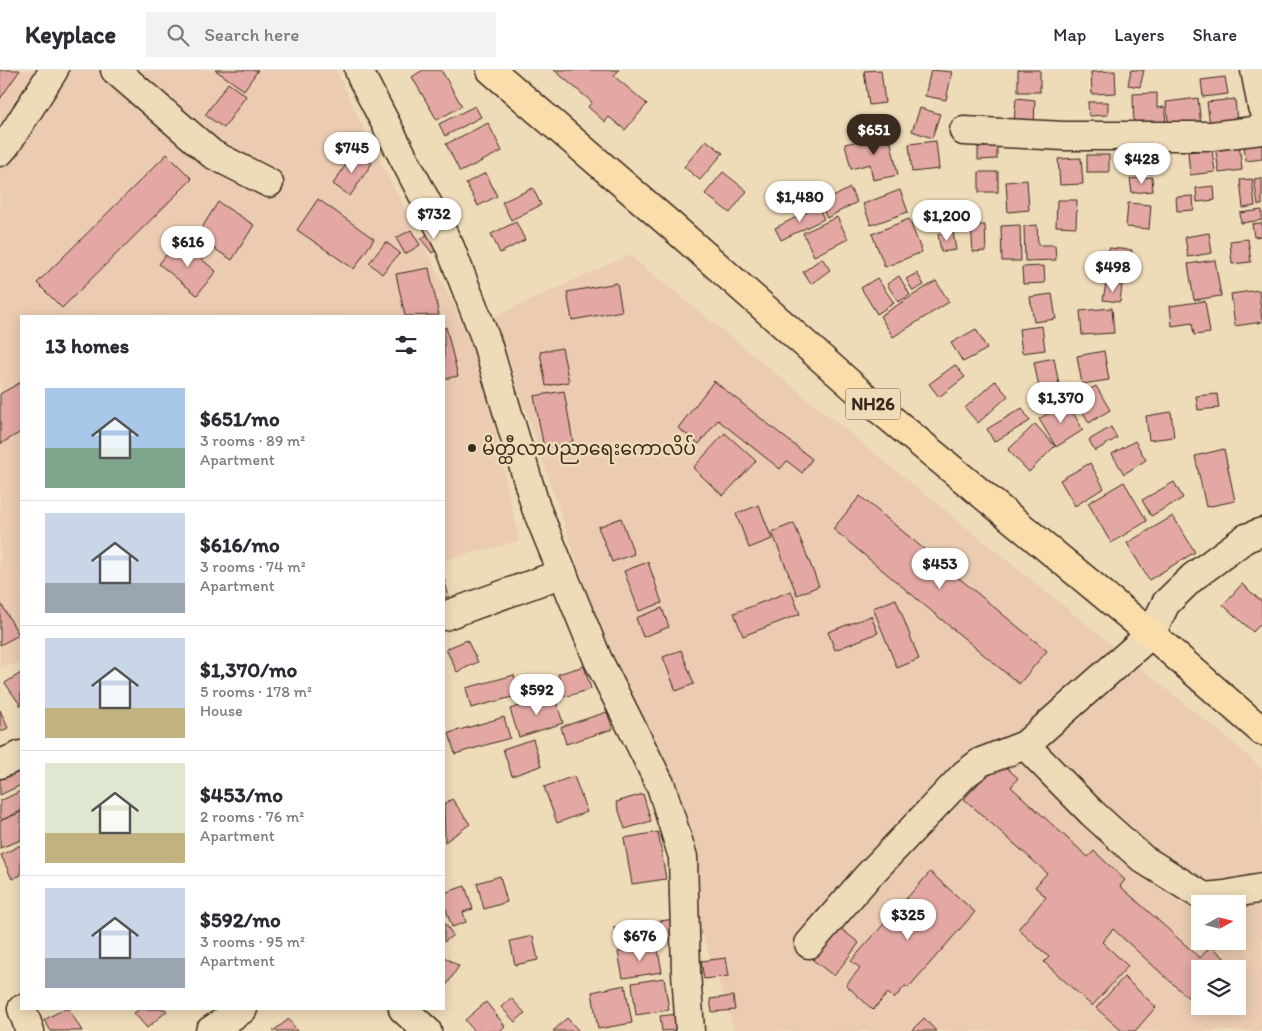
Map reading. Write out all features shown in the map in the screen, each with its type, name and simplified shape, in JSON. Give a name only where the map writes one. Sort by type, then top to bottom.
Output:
[{"type":"highway","name":"NH26","points":[[491,70],[666,221],[873,404],[1151,634],[1262,731]]},
{"type":"street","points":[[0,152],[54,70]]},
{"type":"street","points":[[116,70],[212,154],[269,183]]},
{"type":"street","points":[[359,70],[450,247],[486,340],[536,508],[598,660],[661,786],[683,857],[686,972],[690,1031]]},
{"type":"street","points":[[1255,70],[1262,107]]},
{"type":"street","points":[[964,131],[1064,136],[1211,136],[1262,130]]},
{"type":"street","points":[[809,944],[867,877],[965,774],[981,762],[1025,745],[1151,634],[1166,603],[1193,577],[1246,538],[1262,532]]},
{"type":"street","points":[[445,616],[563,574]]},
{"type":"street","points":[[1025,745],[1092,813],[1143,859],[1204,897],[1262,888]]},
{"type":"street","points":[[0,764],[20,755]]},
{"type":"street","points":[[22,1010],[30,1031]]},
{"type":"street","points":[[210,1031],[242,1010]]},
{"type":"street","points":[[404,1010],[427,1031]]},
{"type":"shaded area","name":"မိတ္ထီလာပညာရေးကောလိပ်","points":[[0,70],[336,70],[480,356],[519,541],[445,560],[445,315],[20,315],[20,663],[0,668]]},
{"type":"shaded area","points":[[629,255],[1237,746],[1262,769],[1262,1031],[735,1031],[494,317]]},
{"type":"building","points":[[0,70],[20,70],[0,99]]},
{"type":"building","points":[[215,70],[258,70],[244,90]]},
{"type":"building","points":[[423,70],[441,70],[462,106],[437,120],[412,77]]},
{"type":"building","points":[[554,70],[619,70],[614,76],[647,104],[625,130],[609,117],[605,122],[588,107],[592,102]]},
{"type":"building","points":[[881,70],[885,103],[869,105],[864,71]]},
{"type":"building","points":[[931,70],[952,72],[946,100],[925,96]]},
{"type":"building","points":[[1018,70],[1040,70],[1040,92],[1018,92]]},
{"type":"building","points":[[1131,70],[1144,70],[1140,87],[1128,85]]},
{"type":"building","points":[[1115,71],[1116,93],[1092,94],[1091,72]]},
{"type":"building","points":[[1225,77],[1228,94],[1203,97],[1201,80]]},
{"type":"building","points":[[228,83],[246,96],[224,128],[205,115]]},
{"type":"building","points":[[1157,93],[1157,108],[1165,107],[1166,131],[1134,132],[1133,94]]},
{"type":"building","points":[[1016,98],[1035,100],[1034,125],[1014,124]]},
{"type":"building","points":[[1198,98],[1201,126],[1169,129],[1166,102]]},
{"type":"building","points":[[1235,99],[1237,122],[1210,125],[1207,102]]},
{"type":"building","points":[[1088,102],[1108,102],[1108,115],[1089,116]]},
{"type":"building","points":[[475,106],[481,117],[445,136],[439,124]]},
{"type":"building","points":[[920,108],[940,114],[932,138],[912,131]]},
{"type":"building","points":[[488,123],[502,151],[460,172],[446,144]]},
{"type":"building","points":[[889,134],[898,175],[873,180],[870,164],[851,169],[845,144]]},
{"type":"building","points":[[706,140],[723,153],[700,180],[684,167]]},
{"type":"building","points":[[936,141],[939,169],[912,172],[909,144]]},
{"type":"building","points":[[1239,142],[1242,170],[1219,173],[1215,145]]},
{"type":"building","points":[[1262,144],[1262,159],[1246,161],[1244,146]]},
{"type":"building","points":[[978,147],[997,147],[997,159],[978,160]]},
{"type":"building","points":[[1212,149],[1215,172],[1190,175],[1188,152]]},
{"type":"building","points":[[355,151],[372,163],[350,196],[333,184]]},
{"type":"building","points":[[167,154],[192,179],[62,308],[37,283]]},
{"type":"building","points":[[1087,155],[1109,155],[1109,172],[1087,172]]},
{"type":"building","points":[[1081,158],[1083,184],[1060,185],[1058,159]]},
{"type":"building","points":[[723,172],[747,191],[730,213],[705,194]]},
{"type":"building","points":[[979,172],[998,172],[998,192],[979,192]]},
{"type":"building","points":[[486,173],[497,196],[478,206],[466,183]]},
{"type":"building","points":[[1152,177],[1153,191],[1132,193],[1130,179]]},
{"type":"building","points":[[1262,178],[1262,205],[1258,205],[1254,179]]},
{"type":"building","points":[[1252,179],[1255,206],[1243,208],[1240,180]]},
{"type":"building","points":[[1027,180],[1029,210],[1008,212],[1006,182]]},
{"type":"building","points":[[1214,186],[1215,200],[1197,202],[1196,188]]},
{"type":"building","points":[[533,188],[541,205],[511,220],[502,202]]},
{"type":"building","points":[[850,188],[857,202],[827,218],[820,204]]},
{"type":"building","points":[[900,190],[908,212],[871,225],[863,204]]},
{"type":"building","points":[[1193,196],[1194,210],[1177,211],[1176,197]]},
{"type":"building","points":[[318,199],[374,239],[354,269],[297,230]]},
{"type":"building","points":[[1057,200],[1077,200],[1076,227],[1056,226]]},
{"type":"building","points":[[218,202],[254,225],[232,260],[196,237]]},
{"type":"building","points":[[1128,203],[1151,205],[1149,229],[1126,227]]},
{"type":"building","points":[[818,206],[824,219],[781,240],[775,228]]},
{"type":"building","points":[[1262,210],[1262,220],[1241,223],[1240,213]]},
{"type":"building","points":[[837,217],[848,239],[814,256],[803,233]]},
{"type":"building","points":[[909,219],[922,252],[885,267],[872,234]]},
{"type":"building","points":[[516,222],[525,240],[500,253],[491,234]]},
{"type":"building","points":[[1262,223],[1262,236],[1254,237],[1252,224]]},
{"type":"building","points":[[971,225],[985,225],[986,251],[973,252]]},
{"type":"building","points":[[1020,225],[1021,261],[1002,261],[1001,226]]},
{"type":"building","points":[[1037,225],[1038,245],[1055,245],[1056,260],[1025,261],[1024,226]]},
{"type":"building","points":[[436,228],[447,242],[432,253],[421,239]]},
{"type":"building","points":[[411,230],[420,245],[405,254],[396,238]]},
{"type":"building","points":[[953,232],[956,250],[941,252],[938,234]]},
{"type":"building","points":[[1209,233],[1212,253],[1188,257],[1185,237]]},
{"type":"building","points":[[1248,239],[1251,262],[1232,264],[1230,241]]},
{"type":"building","points":[[178,240],[216,271],[197,295],[159,264]]},
{"type":"building","points":[[386,242],[400,253],[382,274],[369,263]]},
{"type":"building","points":[[1109,248],[1132,250],[1130,280],[1107,278]]},
{"type":"building","points":[[822,258],[830,270],[811,284],[803,272]]},
{"type":"building","points":[[1215,260],[1221,296],[1194,300],[1188,264]]},
{"type":"building","points":[[1044,266],[1045,283],[1023,284],[1022,267]]},
{"type":"building","points":[[429,268],[439,315],[405,315],[396,274]]},
{"type":"building","points":[[917,273],[924,285],[913,291],[906,279]]},
{"type":"building","points":[[899,276],[910,295],[898,302],[887,284]]},
{"type":"building","points":[[877,278],[894,303],[877,314],[861,288]]},
{"type":"building","points":[[936,281],[949,302],[893,337],[880,316]]},
{"type":"building","points":[[617,283],[622,311],[572,320],[567,292]]},
{"type":"building","points":[[1106,283],[1122,285],[1120,302],[1103,300]]},
{"type":"building","points":[[1259,290],[1262,322],[1235,326],[1231,294]]},
{"type":"building","points":[[1052,294],[1056,319],[1034,322],[1030,297]]},
{"type":"building","points":[[1205,301],[1210,333],[1194,335],[1192,323],[1172,326],[1170,306]]},
{"type":"building","points":[[1112,308],[1114,333],[1082,335],[1080,311]]},
{"type":"building","points":[[1042,326],[1045,350],[1022,353],[1019,329]]},
{"type":"building","points":[[445,328],[458,376],[445,379]]},
{"type":"building","points":[[976,329],[987,349],[963,362],[951,343]]},
{"type":"building","points":[[562,348],[569,382],[546,386],[540,352]]},
{"type":"building","points":[[1104,351],[1109,380],[1082,384],[1077,356]]},
{"type":"building","points":[[1054,358],[1059,385],[1039,388],[1034,362]]},
{"type":"building","points":[[955,365],[965,377],[939,397],[929,384]]},
{"type":"building","points":[[714,381],[812,459],[802,473],[787,461],[780,469],[718,420],[699,444],[678,428]]},
{"type":"building","points":[[995,381],[1008,396],[978,423],[965,408]]},
{"type":"building","points":[[20,383],[20,433],[0,444],[0,394]]},
{"type":"building","points":[[1096,386],[1110,410],[1089,423],[1075,398]]},
{"type":"building","points":[[564,391],[573,442],[544,448],[534,396]]},
{"type":"building","points":[[1217,394],[1219,408],[1198,410],[1196,396]]},
{"type":"building","points":[[1067,402],[1083,430],[1056,447],[1039,419]]},
{"type":"building","points":[[1022,408],[1030,421],[994,442],[987,429]]},
{"type":"building","points":[[1171,412],[1174,437],[1149,440],[1146,416]]},
{"type":"building","points":[[1035,424],[1055,446],[1029,472],[1008,450]]},
{"type":"building","points":[[1111,427],[1117,438],[1095,451],[1089,440]]},
{"type":"building","points":[[725,433],[756,461],[723,496],[693,468]]},
{"type":"building","points":[[1135,441],[1146,460],[1124,474],[1112,454]]},
{"type":"building","points":[[1224,449],[1235,501],[1206,507],[1195,456]]},
{"type":"building","points":[[1090,463],[1104,488],[1075,506],[1060,480]]},
{"type":"building","points":[[1124,482],[1147,521],[1111,543],[1088,503]]},
{"type":"building","points":[[1174,482],[1183,498],[1151,516],[1142,500]]},
{"type":"building","points":[[860,496],[1047,651],[1019,684],[833,529]]},
{"type":"building","points":[[759,505],[772,539],[749,548],[736,514]]},
{"type":"building","points":[[1173,516],[1195,552],[1149,580],[1127,543]]},
{"type":"building","points":[[621,518],[634,554],[612,562],[598,527]]},
{"type":"building","points":[[794,523],[819,586],[797,595],[772,532]]},
{"type":"building","points":[[648,562],[662,603],[639,611],[624,571]]},
{"type":"building","points":[[445,582],[449,597],[445,598]]},
{"type":"building","points":[[1242,584],[1262,602],[1262,622],[1253,632],[1223,605]]},
{"type":"building","points":[[791,591],[800,614],[743,636],[734,613]]},
{"type":"building","points":[[896,599],[919,659],[897,668],[873,608]]},
{"type":"building","points":[[0,602],[19,635],[0,645]]},
{"type":"building","points":[[662,608],[669,627],[643,637],[636,618]]},
{"type":"building","points":[[871,616],[878,633],[835,650],[828,632]]},
{"type":"building","points":[[467,640],[478,662],[457,672],[446,649]]},
{"type":"building","points":[[681,650],[694,684],[676,691],[663,657]]},
{"type":"building","points":[[584,666],[591,689],[565,697],[558,674]]},
{"type":"building","points":[[20,674],[20,705],[5,683]]},
{"type":"building","points":[[514,675],[520,695],[471,708],[466,688]]},
{"type":"building","points":[[554,694],[563,723],[519,737],[510,709]]},
{"type":"building","points":[[0,710],[8,728],[0,732]]},
{"type":"building","points":[[607,712],[613,729],[566,744],[561,727]]},
{"type":"building","points":[[504,717],[510,738],[455,754],[449,733]]},
{"type":"building","points":[[533,739],[541,766],[512,776],[503,749]]},
{"type":"building","points":[[999,761],[1018,778],[1011,787],[1088,857],[1094,851],[1125,880],[1120,886],[1200,958],[1207,950],[1215,950],[1227,960],[1191,960],[1191,1000],[1113,929],[1102,942],[1128,966],[1092,1006],[1044,962],[1049,957],[1018,929],[1046,897],[1035,887],[1047,873],[964,799]]},
{"type":"building","points":[[20,769],[20,785],[0,795],[0,774]]},
{"type":"building","points":[[574,776],[587,812],[557,823],[544,787]]},
{"type":"building","points":[[20,791],[20,811],[2,820],[0,816],[0,801]]},
{"type":"building","points":[[643,794],[651,821],[625,829],[616,802]]},
{"type":"building","points":[[452,799],[470,824],[445,842],[445,803]]},
{"type":"building","points":[[20,812],[20,840],[0,848],[0,821]]},
{"type":"building","points":[[658,832],[666,879],[632,884],[624,838]]},
{"type":"building","points":[[20,846],[20,875],[12,879],[1,855]]},
{"type":"building","points":[[930,872],[975,912],[908,988],[905,986],[894,999],[888,993],[873,1010],[846,985],[860,968],[851,961]]},
{"type":"building","points":[[500,876],[507,902],[484,909],[477,883]]},
{"type":"building","points":[[465,886],[473,909],[463,912],[466,922],[452,927],[445,907],[445,893]]},
{"type":"building","points":[[675,919],[677,937],[616,945],[614,927]]},
{"type":"building","points":[[445,923],[453,935],[445,941]]},
{"type":"building","points":[[839,927],[859,943],[834,976],[813,960]]},
{"type":"building","points":[[533,936],[538,960],[515,965],[510,941]]},
{"type":"building","points":[[657,945],[662,972],[623,978],[618,952]]},
{"type":"building","points":[[445,958],[459,966],[445,987]]},
{"type":"building","points":[[726,958],[729,976],[704,979],[701,961]]},
{"type":"building","points":[[1124,977],[1156,1007],[1135,1031],[1122,1031],[1096,1008]]},
{"type":"building","points":[[664,978],[669,1010],[636,1015],[632,983]]},
{"type":"building","points":[[625,985],[632,1023],[598,1029],[592,992]]},
{"type":"building","points":[[733,996],[735,1010],[712,1012],[710,999]]},
{"type":"building","points":[[511,998],[525,1013],[515,1022],[501,1007]]},
{"type":"building","points":[[486,1002],[505,1026],[500,1031],[474,1031],[465,1020]]},
{"type":"building","points":[[62,1010],[70,1010],[82,1031],[51,1031],[44,1020]]},
{"type":"building","points":[[138,1010],[167,1011],[147,1028],[134,1013]]},
{"type":"building","points":[[678,1014],[679,1030],[662,1031],[660,1016]]},
{"type":"building","points":[[567,1018],[579,1031],[553,1031]]},
{"type":"building","points":[[924,1018],[936,1031],[911,1031]]},
{"type":"building","points":[[289,1019],[297,1031],[273,1031]]},
{"type":"place","name":"မိတ္ထီလာပညာရေးကောလိပ်","points":[[472,448]]}]
